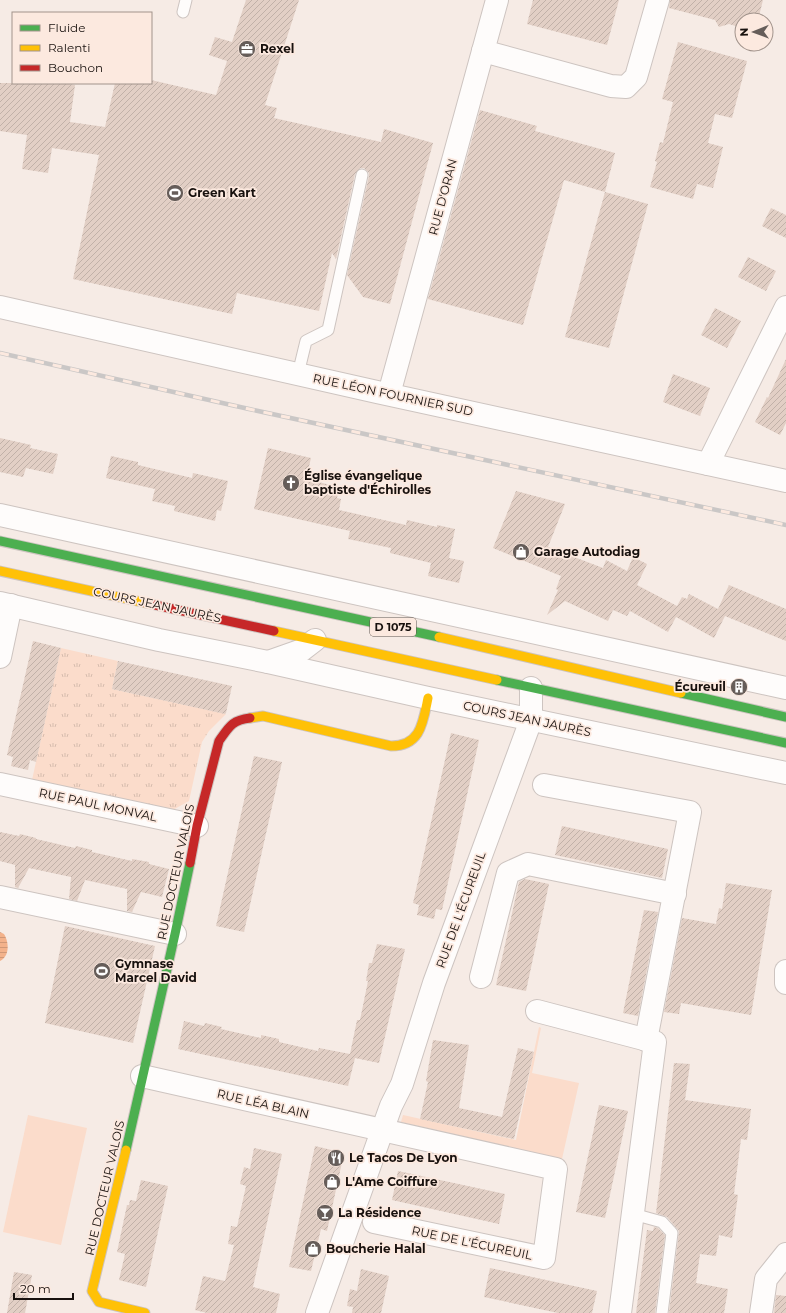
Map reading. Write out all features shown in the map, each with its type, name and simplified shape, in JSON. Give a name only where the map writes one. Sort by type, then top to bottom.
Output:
[{"type":"main road","name":"D 1075","points":[[0,541],[487,648],[786,717]]},
{"type":"main road","name":"COURS JEAN JAURÈS","points":[[0,571],[786,743]]},
{"type":"main road","name":"RUE DOCTEUR VALOIS","points":[[145,1313],[99,1302],[92,1292],[141,1087],[142,1076],[175,934],[197,826],[218,741],[227,729],[238,719],[263,716],[391,746],[406,745],[415,737],[423,722],[428,698]]},
{"type":"street","name":"RUE D'ORAN","points":[[389,394],[497,0]]},
{"type":"street","points":[[483,51],[611,86],[626,87],[636,77],[658,0]]},
{"type":"street","name":"RUE LÉON FOURNIER SUD","points":[[0,307],[786,481]]},
{"type":"street","points":[[708,464],[786,307]]},
{"type":"street","points":[[0,515],[786,688]]},
{"type":"street","points":[[278,576],[291,605]]},
{"type":"street","points":[[0,657],[6,604]]},
{"type":"street","name":"COURS JEAN JAURÈS","points":[[6,604],[159,640],[786,773]]},
{"type":"street","points":[[487,648],[512,628]]},
{"type":"street","points":[[268,662],[302,650],[315,640]]},
{"type":"street","name":"RUE DE L'ÉCUREUIL","points":[[317,1313],[391,1106],[402,1084],[434,983],[531,720],[531,688]]},
{"type":"street","name":"RUE PAUL MONVAL","points":[[0,784],[197,826]]},
{"type":"street","points":[[544,785],[690,812],[646,1040]]},
{"type":"street","points":[[481,977],[508,873],[528,864],[675,894]]},
{"type":"street","points":[[0,898],[175,934]]},
{"type":"street","points":[[786,971],[786,983]]},
{"type":"street","points":[[537,1011],[655,1042],[620,1313]]},
{"type":"street","name":"RUE LÉA BLAIN","points":[[142,1076],[383,1131]]},
{"type":"street","name":"RUE DE L'ÉCUREUIL","points":[[374,1222],[544,1258],[556,1169],[383,1131]]},
{"type":"street","points":[[761,1313],[766,1279],[786,1254]]},
{"type":"lane","points":[[183,12],[186,0]]},
{"type":"lane","points":[[298,374],[306,341],[328,330],[362,175]]},
{"type":"lane","points":[[633,1214],[662,1222],[672,1233],[662,1313]]},
{"type":"green space","points":[[61,648],[118,661],[112,689],[226,714],[209,731],[202,742],[189,801],[171,811],[32,780]]},
{"type":"green space","points":[[539,1027],[541,1028],[532,1073],[579,1083],[562,1159],[401,1122],[403,1115],[516,1140]]},
{"type":"green space","points":[[28,1115],[87,1128],[61,1245],[3,1232]]},
{"type":"shaded area","points":[[0,932],[6,937],[8,949],[6,956],[0,961]]},
{"type":"building","points":[[246,0],[299,0],[265,105],[277,108],[274,118],[381,142],[384,129],[433,143],[390,304],[363,297],[347,275],[369,176],[369,173],[364,168],[360,168],[355,174],[336,259],[332,253],[319,311],[237,293],[232,314],[73,279],[99,155],[52,148],[48,173],[22,169],[27,135],[0,131],[0,83],[75,85],[70,122],[105,127],[115,84],[152,84],[152,80],[216,95],[227,61],[209,55],[215,37],[232,42]]},
{"type":"building","points":[[533,0],[619,0],[607,45],[527,24]]},
{"type":"building","points":[[670,0],[763,0],[760,12],[734,12],[734,26],[729,24],[719,27],[715,20],[669,8]]},
{"type":"building","points":[[678,42],[747,61],[732,118],[715,114],[708,143],[723,147],[713,188],[697,184],[693,199],[650,187],[657,162],[655,161],[660,142],[663,143],[673,102],[662,99]]},
{"type":"building","points":[[480,110],[537,126],[535,131],[615,153],[605,192],[564,180],[523,325],[428,299]]},
{"type":"building","points":[[605,192],[648,204],[609,348],[565,337]]},
{"type":"building","points":[[771,208],[786,215],[786,238],[762,226]]},
{"type":"building","points":[[748,257],[776,271],[766,291],[738,277]]},
{"type":"building","points":[[715,308],[741,321],[727,348],[701,335]]},
{"type":"building","points":[[786,359],[786,423],[780,435],[755,422]]},
{"type":"building","points":[[673,374],[710,388],[700,416],[663,402]]},
{"type":"building","points":[[0,438],[31,445],[30,448],[58,454],[53,474],[26,468],[23,477],[0,472]]},
{"type":"building","points":[[268,448],[311,458],[306,479],[339,487],[337,498],[341,499],[339,510],[406,525],[407,520],[437,527],[437,525],[455,529],[449,558],[464,561],[459,583],[428,576],[431,563],[390,553],[391,548],[348,539],[350,531],[254,509]]},
{"type":"building","points":[[111,456],[138,462],[138,465],[192,478],[193,473],[228,481],[221,511],[217,510],[215,521],[174,511],[175,506],[152,501],[155,489],[106,478]]},
{"type":"building","points":[[516,491],[565,504],[548,547],[603,568],[606,560],[627,571],[633,557],[647,564],[637,585],[677,606],[682,597],[687,599],[689,594],[718,609],[729,585],[786,609],[786,641],[725,616],[714,638],[676,617],[668,632],[630,611],[627,616],[613,610],[608,621],[565,601],[547,615],[558,590],[556,589],[561,576],[493,548]]},
{"type":"building","points":[[33,641],[61,648],[36,762],[30,760],[28,770],[11,766],[13,757],[7,755]]},
{"type":"building","points":[[118,661],[232,686],[226,713],[112,689]]},
{"type":"building","points":[[451,733],[479,740],[442,910],[436,909],[434,919],[417,915],[419,905],[413,903]]},
{"type":"building","points":[[254,756],[282,762],[244,932],[216,926]]},
{"type":"building","points":[[562,826],[668,849],[662,878],[555,855]]},
{"type":"building","points":[[0,832],[19,836],[20,834],[75,848],[76,846],[92,850],[92,852],[132,861],[132,859],[149,862],[149,864],[169,869],[162,897],[141,892],[132,912],[127,911],[127,889],[85,880],[77,901],[69,899],[71,877],[29,868],[18,888],[15,887],[15,865],[0,861]]},
{"type":"building","points":[[525,879],[549,884],[526,991],[496,985],[519,882]]},
{"type":"building","points":[[726,883],[772,890],[751,1015],[681,1003],[679,1014],[664,1012],[682,918],[716,924],[719,908],[722,909]]},
{"type":"building","points":[[644,910],[658,912],[638,1016],[623,1013]]},
{"type":"building","name":"Gymnase Marcel David","points":[[65,926],[155,946],[133,1043],[45,1023]]},
{"type":"building","points":[[377,944],[405,949],[379,1063],[355,1058],[348,1086],[178,1049],[184,1021],[204,1026],[205,1023],[222,1027],[221,1029],[261,1038],[261,1035],[279,1039],[279,1042],[318,1051],[319,1048],[350,1054],[357,1020],[360,1020],[368,981],[366,981],[369,963],[372,963]]},
{"type":"building","points":[[433,1040],[469,1045],[459,1108],[502,1117],[518,1048],[534,1052],[514,1139],[420,1119],[428,1082],[426,1081]]},
{"type":"building","points":[[674,1063],[690,1064],[685,1100],[751,1109],[747,1140],[741,1139],[734,1194],[738,1195],[732,1238],[719,1235],[716,1256],[700,1254],[696,1283],[728,1289],[724,1313],[669,1313],[679,1231],[667,1217],[656,1213]]},
{"type":"building","points":[[599,1105],[628,1111],[605,1218],[576,1212]]},
{"type":"building","points":[[315,1146],[344,1153],[327,1231],[321,1229],[311,1271],[289,1267]]},
{"type":"building","points":[[254,1148],[282,1154],[253,1287],[280,1294],[276,1313],[207,1313],[195,1310],[203,1276],[225,1281],[234,1245],[228,1244],[231,1226],[237,1227],[246,1186],[240,1184],[244,1167],[250,1169]]},
{"type":"building","points":[[398,1171],[505,1194],[499,1224],[392,1200]]},
{"type":"building","points":[[141,1180],[168,1186],[146,1287],[119,1280],[125,1254],[117,1252],[127,1205],[129,1205],[130,1200],[136,1201]]},
{"type":"building","points":[[654,1227],[658,1228],[665,1235],[655,1313],[636,1313],[647,1230],[653,1231]]},
{"type":"building","points":[[490,1268],[597,1291],[592,1313],[558,1313],[484,1297]]},
{"type":"building","points":[[361,1269],[389,1276],[381,1313],[352,1313],[353,1307],[347,1306],[350,1289],[357,1291]]},
{"type":"building","points":[[14,1272],[32,1275],[25,1313],[7,1313]]},
{"type":"building","points":[[776,1295],[786,1296],[786,1313],[774,1313]]},
{"type":"railway","points":[[0,353],[249,409],[786,525]]},
{"type":"traffic: fast","points":[[0,541],[439,637]]},
{"type":"traffic: fast","points":[[497,680],[786,743]]},
{"type":"traffic: fast","points":[[681,693],[786,717]]},
{"type":"traffic: fast","points":[[126,1150],[190,863]]},
{"type":"traffic: slow","points":[[0,571],[146,603]]},
{"type":"traffic: slow","points":[[274,631],[497,680]]},
{"type":"traffic: slow","points":[[439,637],[681,693]]},
{"type":"traffic: slow","points":[[250,718],[263,716],[391,746],[401,745],[409,742],[419,731],[428,698]]},
{"type":"traffic: slow","points":[[126,1150],[92,1291],[99,1302],[145,1313]]},
{"type":"traffic: jam","points":[[146,603],[274,631]]},
{"type":"traffic: jam","points":[[190,863],[197,826],[219,741],[235,722],[250,718]]},
{"type":"place","name":"Rexel","points":[[247,49]]},
{"type":"place","name":"Green Kart","points":[[175,193]]},
{"type":"place","name":"Église évangelique baptiste d'Échirolles","points":[[291,483]]},
{"type":"place","name":"Garage Autodiag","points":[[521,552]]},
{"type":"place","name":"Écureuil","points":[[739,687]]},
{"type":"place","name":"Gymnase Marcel David","points":[[102,971]]},
{"type":"place","name":"Le Tacos De Lyon","points":[[336,1158]]},
{"type":"place","name":"L'Ame Coiffure","points":[[332,1182]]},
{"type":"place","name":"La Résidence","points":[[325,1213]]},
{"type":"place","name":"Boucherie Halal","points":[[313,1249]]}]
